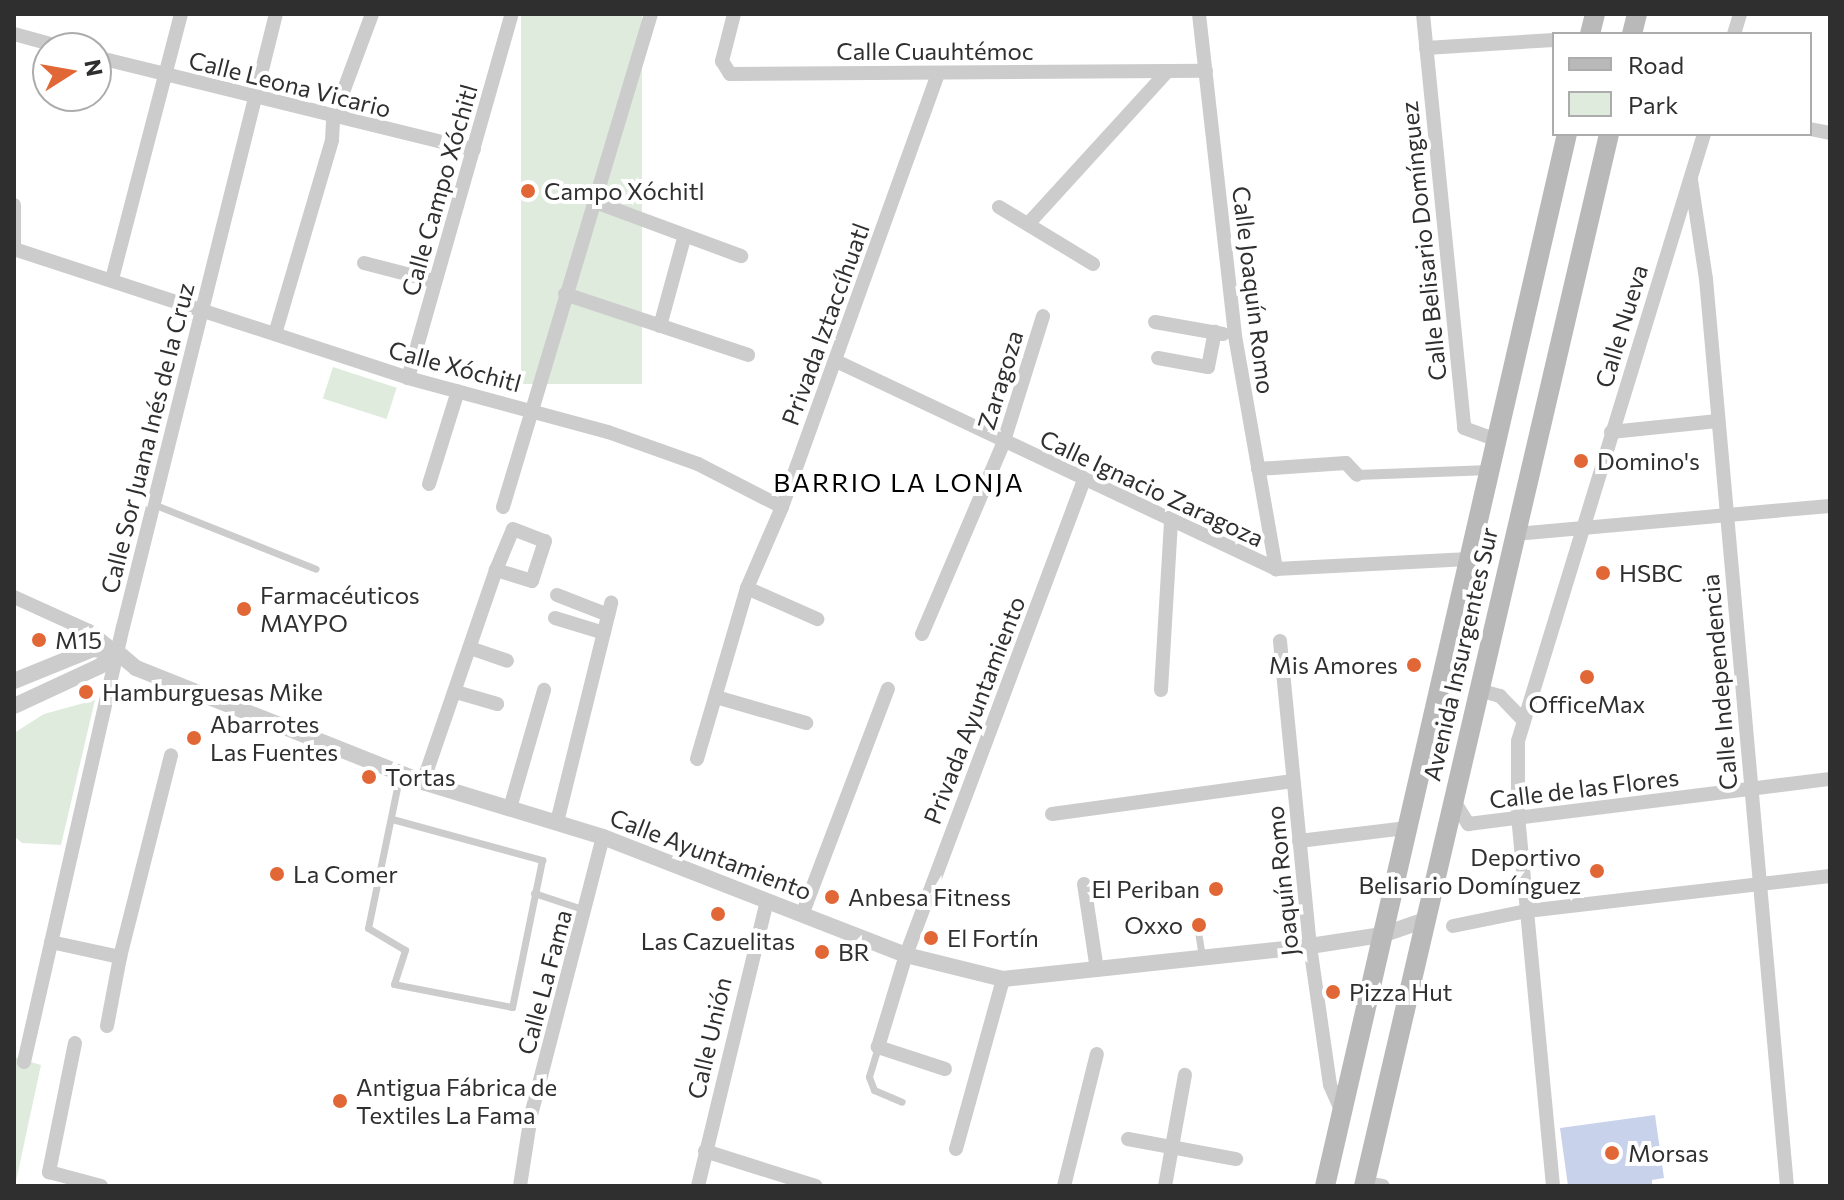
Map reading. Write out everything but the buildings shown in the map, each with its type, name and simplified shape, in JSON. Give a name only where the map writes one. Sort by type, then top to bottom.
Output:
[{"type":"main road","name":"Avenida Insurgentes Sur","points":[[1325,1186],[1567,136]]},
{"type":"main road","name":"Avenida Insurgentes Sur","points":[[1370,1185],[1452,798],[1609,136]]},
{"type":"street","points":[[112,279],[181,14]]},
{"type":"street","name":"Calle Sor Juana Inés de la Cruz","points":[[24,1062],[117,652],[276,14]]},
{"type":"street","points":[[275,334],[332,140],[333,119],[372,14]]},
{"type":"street","name":"Calle Campo Xóchitl","points":[[408,378],[512,14]]},
{"type":"street","points":[[503,507],[529,408],[651,14]]},
{"type":"street","name":"Calle Cuauhtémoc","points":[[734,14],[722,61],[730,74],[1206,71]]},
{"type":"street","name":"Calle Joaquín Romo","points":[[1199,14],[1235,336],[1276,569]]},
{"type":"street","name":"Calle Belisario Domínguez","points":[[1423,14],[1464,428],[1497,440]]},
{"type":"street","points":[[1426,48],[1552,40]]},
{"type":"street","name":"Calle Leona Vicario","points":[[112,62],[333,119],[474,150]]},
{"type":"street","name":"Privada Iztaccíhuatl","points":[[697,759],[747,588],[782,507],[938,73]]},
{"type":"street","points":[[1028,224],[1166,73]]},
{"type":"street","name":"Calle Nueva","points":[[1579,531],[1703,136]]},
{"type":"street","name":"Calle Independencia","points":[[1691,176],[1706,279],[1787,1186]]},
{"type":"street","points":[[595,202],[684,238],[741,256]]},
{"type":"street","points":[[14,205],[14,247]]},
{"type":"street","points":[[999,207],[1093,264]]},
{"type":"street","points":[[660,326],[684,238]]},
{"type":"street","name":"Calle Xóchitl","points":[[14,247],[202,306],[408,378],[529,408],[698,464],[782,507]]},
{"type":"street","points":[[364,263],[434,281]]},
{"type":"street","points":[[565,294],[748,355]]},
{"type":"street","name":"Zaragoza","points":[[922,634],[1003,444],[1043,316]]},
{"type":"street","points":[[1155,322],[1235,336]]},
{"type":"street","points":[[1158,358],[1208,367],[1215,332]]},
{"type":"street","name":"Calle Ignacio Zaragoza","points":[[836,361],[1003,444],[1276,569],[1469,559]]},
{"type":"street","points":[[429,484],[458,391]]},
{"type":"street","points":[[1611,432],[1717,421]]},
{"type":"street","points":[[1258,469],[1346,463],[1357,475],[1490,470]]},
{"type":"street","name":"Privada Ayuntamiento","points":[[878,1047],[906,955],[1084,480]]},
{"type":"street","points":[[1515,534],[1579,531],[1830,506]]},
{"type":"street","points":[[1161,690],[1171,522]]},
{"type":"street","points":[[1553,1186],[1518,819],[1522,719],[1579,531]]},
{"type":"street","points":[[423,782],[496,570]]},
{"type":"street","points":[[747,588],[817,619]]},
{"type":"street","points":[[557,595],[610,609],[557,822]]},
{"type":"street","name":"Calle Ayuntamiento","points":[[14,597],[89,631],[136,668],[423,782],[603,837],[906,955],[1003,979],[1202,955],[1310,946],[1382,935],[1425,920]]},
{"type":"street","points":[[555,618],[604,633]]},
{"type":"street","name":"Joaquín Romo","points":[[1280,641],[1310,946],[1330,1085],[1342,1112]]},
{"type":"street","points":[[470,648],[507,661]]},
{"type":"street","points":[[14,681],[93,649],[117,652]]},
{"type":"street","points":[[14,706],[100,666],[117,652]]},
{"type":"street","points":[[1500,696],[1533,681]]},
{"type":"street","points":[[802,915],[888,689]]},
{"type":"street","points":[[510,808],[544,690]]},
{"type":"street","points":[[1478,690],[1500,696],[1522,719]]},
{"type":"street","points":[[456,692],[497,704]]},
{"type":"street","points":[[716,697],[806,723]]},
{"type":"street","points":[[107,1026],[120,957],[171,755]]},
{"type":"street","name":"Calle de las Flores","points":[[1452,798],[1468,824],[1830,779]]},
{"type":"street","points":[[1052,814],[1293,781]]},
{"type":"street","points":[[1299,841],[1407,828]]},
{"type":"street","name":"Calle La Fama","points":[[520,1186],[531,1115],[603,837]]},
{"type":"street","points":[[1453,926],[1527,911],[1830,876]]},
{"type":"street","points":[[1084,884],[1097,970]]},
{"type":"street","name":"Calle Unión","points":[[698,1186],[767,901]]},
{"type":"street","points":[[51,942],[120,957]]},
{"type":"street","points":[[956,1149],[1003,979]]},
{"type":"street","points":[[75,1043],[49,1172],[101,1186]]},
{"type":"street","points":[[878,1047],[945,1069]]},
{"type":"street","points":[[1064,1186],[1097,1054]]},
{"type":"street","points":[[1165,1186],[1185,1075]]},
{"type":"street","points":[[1128,1139],[1236,1159]]},
{"type":"street","points":[[705,1151],[783,1182],[816,1186]]},
{"type":"lane","points":[[153,504],[316,569]]},
{"type":"lane","points":[[392,819],[542,860],[512,1007],[394,984],[405,950],[368,928],[400,773]]},
{"type":"lane","points":[[534,893],[586,911]]},
{"type":"lane","points":[[1196,919],[1202,955]]},
{"type":"lane","points":[[878,1047],[869,1077],[874,1090],[902,1102]]},
{"type":"green space","points":[[521,14],[642,14],[642,384],[521,384]]},
{"type":"green space","points":[[333,367],[397,388],[387,419],[323,398]]},
{"type":"green space","points":[[95,700],[61,845],[22,843],[14,836],[14,733],[44,714]]},
{"type":"green space","points":[[14,1057],[41,1065],[15,1186],[14,1186]]},
{"type":"water","name":"Morsas","points":[[1655,1115],[1664,1178],[1652,1180],[1652,1186],[1568,1186],[1560,1128]]},
{"type":"place","name":"Campo Xóchitl","points":[[528,191]]},
{"type":"place","name":"Domino's","points":[[1581,461]]},
{"type":"place","name":"HSBC","points":[[1603,573]]},
{"type":"place","name":"Farmacéuticos MAYPO","points":[[244,609]]},
{"type":"place","name":"M15","points":[[39,640]]},
{"type":"place","name":"Mis Amores","points":[[1414,665]]},
{"type":"place","name":"OfficeMax","points":[[1587,677]]},
{"type":"place","name":"Hamburguesas Mike","points":[[86,692]]},
{"type":"place","name":"Abarrotes Las Fuentes","points":[[194,738]]},
{"type":"place","name":"Tortas","points":[[369,777]]},
{"type":"place","name":"Deportivo Belisario Domínguez","points":[[1597,871]]},
{"type":"place","name":"La Comer","points":[[277,874]]},
{"type":"place","name":"El Periban","points":[[1216,889]]},
{"type":"place","name":"Anbesa Fitness","points":[[832,897]]},
{"type":"place","name":"Las Cazuelitas","points":[[718,914]]},
{"type":"place","name":"Oxxo","points":[[1199,925]]},
{"type":"place","name":"El Fortín","points":[[931,938]]},
{"type":"place","name":"BR","points":[[822,952]]},
{"type":"place","name":"Pizza Hut","points":[[1333,992]]},
{"type":"place","name":"Antigua Fábrica de Textiles La Fama","points":[[340,1101]]},
{"type":"place","name":"Morsas","points":[[1612,1153]]},
{"type":"district","name":"BARRIO LA LONJA","points":[[899,482]]}]
